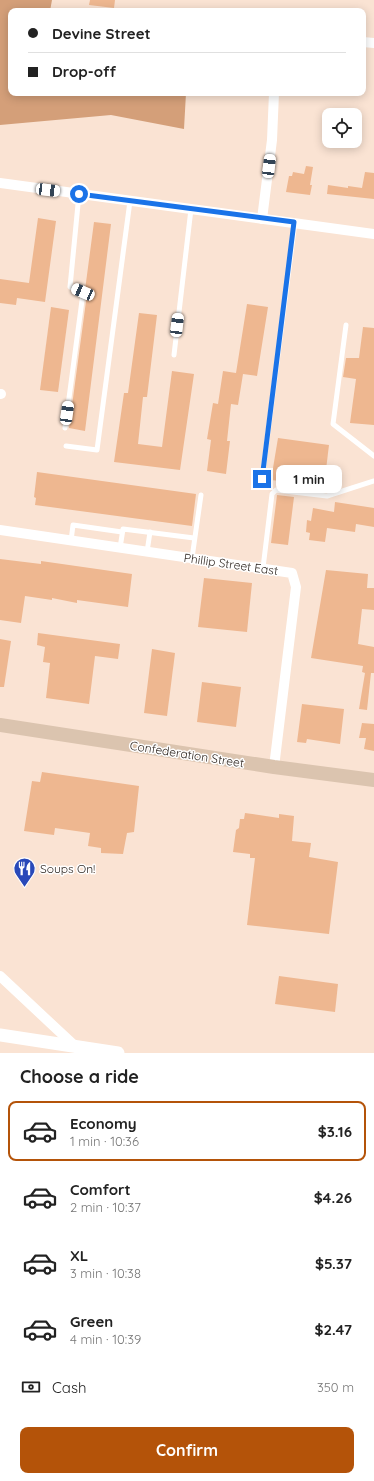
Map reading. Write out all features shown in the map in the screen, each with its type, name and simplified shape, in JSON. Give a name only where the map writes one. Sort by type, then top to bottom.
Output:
[{"type":"main road","name":"Confederation Street","points":[[0,725],[274,767],[374,780]]},
{"type":"street","points":[[262,219],[272,140],[274,96]]},
{"type":"street","points":[[0,183],[374,234]]},
{"type":"street","name":"Phillip Street East","points":[[0,530],[292,573],[296,587],[274,767]]},
{"type":"street","points":[[0,976],[80,1050]]},
{"type":"street","points":[[0,1035],[80,1050],[118,1053]]},
{"type":"lane","points":[[65,428],[83,292],[70,287],[79,194]]},
{"type":"lane","points":[[66,446],[97,450],[130,201]]},
{"type":"lane","points":[[174,355],[191,209]]},
{"type":"lane","points":[[262,479],[294,222]]},
{"type":"lane","points":[[346,326],[334,424],[374,456]]},
{"type":"lane","points":[[263,568],[272,494],[276,490],[327,496],[374,481]]},
{"type":"lane","points":[[192,558],[200,495]]},
{"type":"lane","points":[[71,541],[73,525],[122,532],[123,529],[194,538]]},
{"type":"lane","points":[[120,548],[122,532]]},
{"type":"lane","points":[[147,552],[150,532]]},
{"type":"shaded area","points":[[0,0],[52,0],[51,8],[8,8],[8,96],[186,96],[184,129],[111,115],[0,125]]},
{"type":"building","points":[[90,0],[115,0],[114,8],[89,5]]},
{"type":"building","points":[[306,166],[313,167],[310,195],[286,192],[289,176],[292,176],[293,172],[304,174]]},
{"type":"building","points":[[365,172],[374,173],[374,199],[327,194],[328,185],[348,188],[348,186],[362,188]]},
{"type":"building","points":[[38,218],[56,221],[45,302],[17,298],[16,305],[0,303],[0,279],[29,283]]},
{"type":"building","points":[[94,222],[111,224],[85,431],[69,428],[87,294],[85,290]]},
{"type":"building","points":[[247,304],[268,307],[257,376],[243,374],[238,405],[231,404],[227,441],[230,441],[226,474],[207,471],[211,440],[207,439],[213,403],[218,404],[223,371],[236,373]]},
{"type":"building","points":[[51,307],[69,310],[58,392],[40,390]]},
{"type":"building","points":[[139,313],[157,315],[147,397],[143,397],[138,444],[162,447],[172,371],[194,374],[180,470],[114,462],[124,393],[128,393]]},
{"type":"building","points":[[363,327],[374,328],[374,425],[350,423],[356,379],[343,377],[346,358],[359,358]]},
{"type":"building","points":[[278,438],[329,445],[324,486],[271,480]]},
{"type":"building","points":[[37,472],[196,494],[192,526],[35,505],[36,498],[34,497]]},
{"type":"building","points":[[277,495],[294,497],[288,545],[271,543]]},
{"type":"building","points":[[335,502],[374,508],[374,527],[356,524],[355,532],[327,528],[325,542],[309,540],[310,533],[306,532],[307,520],[311,521],[313,508],[334,512]]},
{"type":"building","points":[[0,559],[41,564],[41,561],[132,574],[128,607],[77,600],[77,603],[52,598],[52,600],[25,596],[21,623],[0,620]]},
{"type":"building","points":[[326,570],[368,574],[367,588],[374,588],[374,610],[362,609],[358,644],[374,647],[374,673],[371,673],[367,710],[359,709],[365,673],[362,672],[363,666],[311,658]]},
{"type":"building","points":[[204,578],[252,583],[247,632],[198,627]]},
{"type":"building","points":[[38,633],[120,644],[118,659],[95,656],[89,704],[46,698],[50,663],[43,662],[45,647],[37,645]]},
{"type":"building","points":[[0,639],[11,641],[4,687],[0,687]]},
{"type":"building","points":[[152,649],[175,653],[167,716],[144,713]]},
{"type":"building","points":[[202,682],[241,687],[236,727],[197,722]]},
{"type":"building","points":[[302,704],[344,709],[340,744],[307,739],[306,743],[297,742]]},
{"type":"building","points":[[362,723],[374,724],[374,751],[364,749],[366,738],[359,738]]},
{"type":"building","points":[[42,772],[139,786],[134,832],[127,833],[123,854],[101,853],[101,848],[88,846],[90,833],[55,828],[54,835],[24,831],[32,781],[40,782]]},
{"type":"building","points":[[245,813],[279,818],[279,814],[294,816],[292,841],[311,843],[309,857],[338,862],[329,934],[247,925],[255,858],[250,858],[250,854],[233,852],[236,830],[239,828],[240,819],[244,819]]},
{"type":"building","points":[[279,976],[338,984],[335,1012],[275,1004]]},
{"type":"place","name":"Soups On!","points":[[24,888]]},
{"type":"route","points":[[79,194],[294,222],[262,479]]}]
